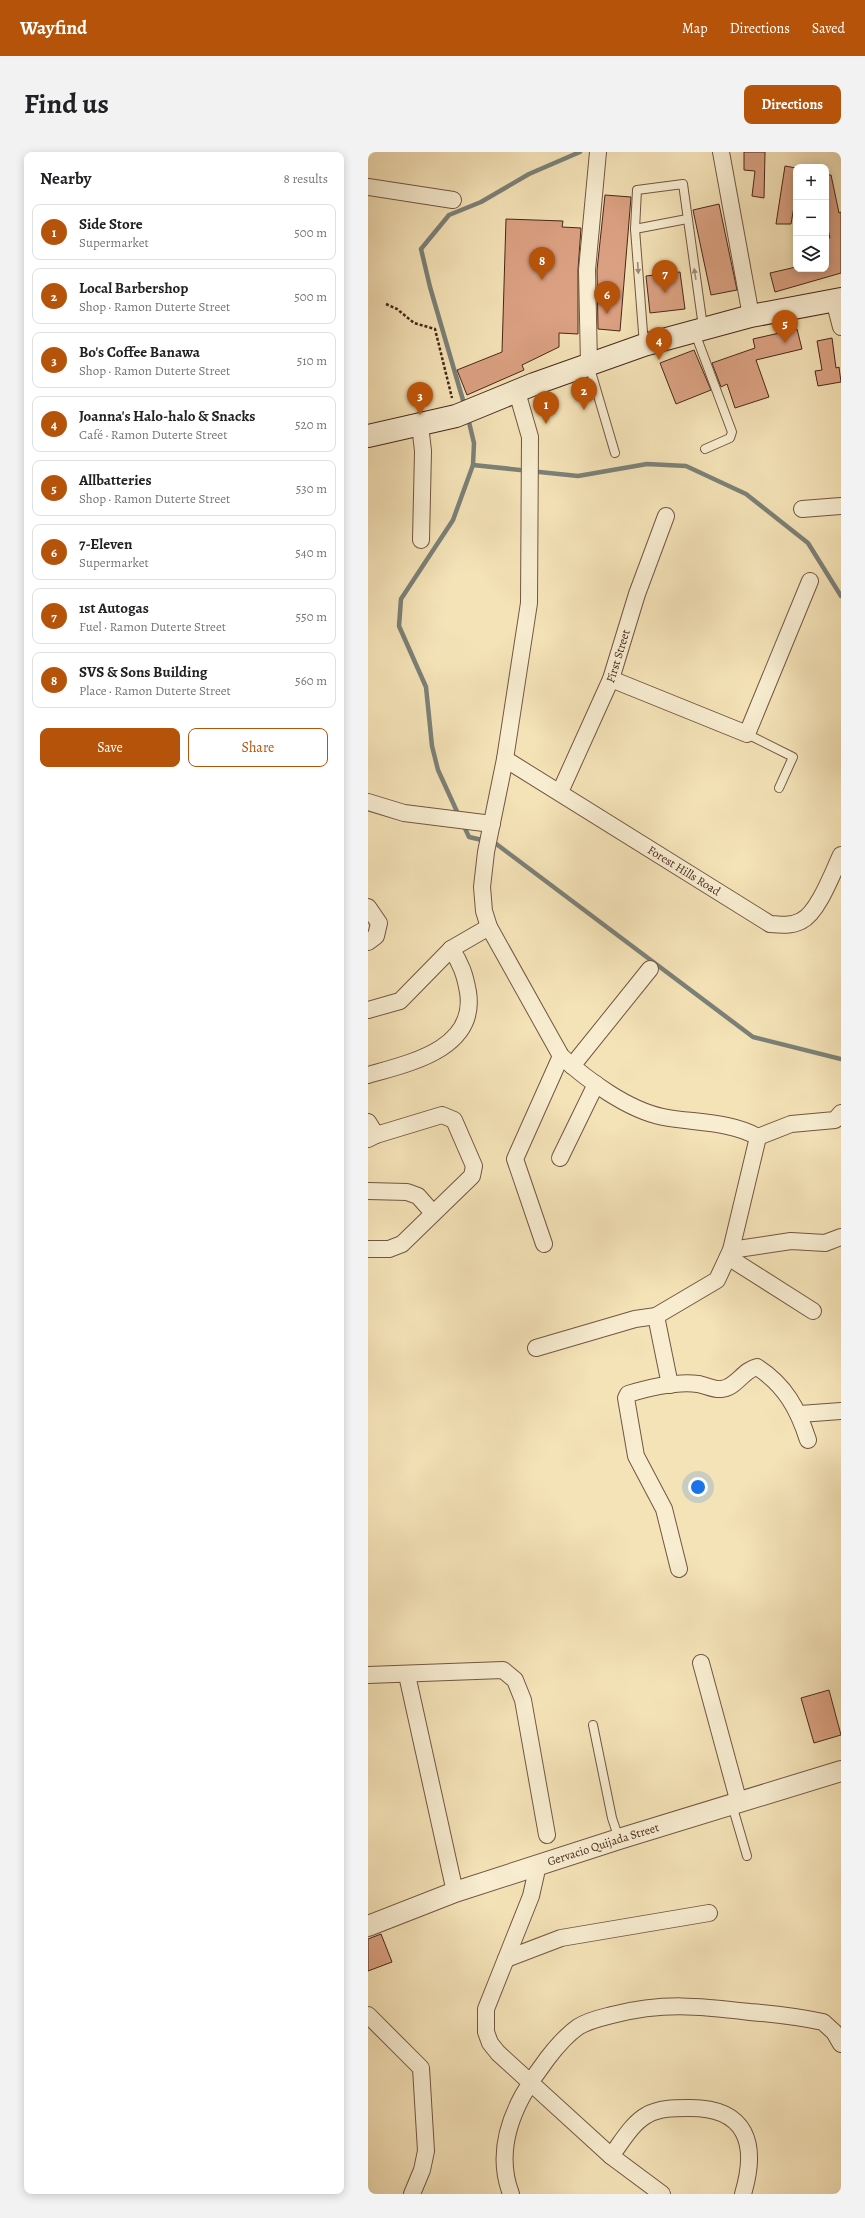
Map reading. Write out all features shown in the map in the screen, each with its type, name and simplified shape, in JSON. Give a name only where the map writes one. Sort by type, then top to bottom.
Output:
[{"type":"main road","points":[[368,436],[458,416],[589,364],[644,345],[752,316],[838,299]]},
{"type":"street","points":[[721,152],[752,316]]},
{"type":"street","points":[[589,364],[587,270],[597,153]]},
{"type":"street","points":[[368,188],[453,200]]},
{"type":"street","points":[[838,299],[841,326]]},
{"type":"street","points":[[517,392],[530,437],[529,603],[505,759],[486,852],[482,887],[484,911],[489,927],[566,1061],[596,1084],[632,1106],[661,1117],[744,1129],[758,1136],[791,1124],[835,1120],[841,1113]]},
{"type":"street","points":[[420,425],[423,450],[421,540]]},
{"type":"street","points":[[802,509],[841,506]]},
{"type":"street","name":"First Street","points":[[560,792],[611,679],[637,594],[666,516]]},
{"type":"street","points":[[611,679],[747,734],[810,581]]},
{"type":"street","name":"Forest Hills Road","points":[[505,759],[770,924],[784,926],[802,921],[815,907],[841,855]]},
{"type":"street","points":[[368,802],[404,813],[460,820],[491,827]]},
{"type":"street","points":[[368,907],[379,923],[376,936],[368,942]]},
{"type":"street","points":[[368,1010],[400,1001],[451,950],[489,927]]},
{"type":"street","points":[[368,1075],[415,1062],[434,1053],[450,1041],[466,1021],[470,1003],[466,977],[461,964],[451,950]]},
{"type":"street","points":[[544,1244],[515,1159],[566,1061],[650,969]]},
{"type":"street","points":[[560,1158],[596,1084]]},
{"type":"street","points":[[368,1249],[389,1249],[402,1244],[472,1176],[474,1166],[454,1120],[442,1115],[371,1132]]},
{"type":"street","points":[[536,1348],[634,1319],[656,1316],[717,1280],[730,1254],[758,1136]]},
{"type":"street","points":[[368,1191],[407,1192],[418,1196],[433,1213]]},
{"type":"street","points":[[730,1254],[791,1241],[825,1243],[841,1237]]},
{"type":"street","points":[[730,1254],[813,1310]]},
{"type":"street","points":[[656,1316],[670,1386]]},
{"type":"street","points":[[679,1569],[664,1509],[636,1456],[626,1398],[628,1394],[670,1386],[696,1384],[721,1389],[729,1387],[750,1369],[757,1367],[770,1375],[782,1388],[800,1414],[808,1440]]},
{"type":"street","points":[[800,1414],[841,1411]]},
{"type":"street","points":[[701,1663],[735,1804]]},
{"type":"street","points":[[368,1676],[504,1670],[515,1680],[523,1700],[548,1835]]},
{"type":"street","points":[[408,1675],[455,1892]]},
{"type":"street","name":"Gervacio Quijada Street","points":[[368,1926],[455,1892],[619,1839],[841,1771]]},
{"type":"street","points":[[538,1865],[533,1891],[486,2009],[486,2032],[490,2043],[498,2053],[531,2081],[611,2156],[662,2194]]},
{"type":"street","points":[[506,1959],[561,1938],[709,1913]]},
{"type":"street","points":[[511,2194],[504,2169],[504,2154],[510,2123],[531,2081],[563,2042],[577,2028],[592,2020],[655,2006],[682,2004],[804,2018],[823,2022],[834,2032],[841,2044]]},
{"type":"street","points":[[368,2016],[421,2068],[426,2151],[422,2170],[412,2194]]},
{"type":"street","points":[[611,2156],[639,2120],[648,2114],[673,2108],[715,2109],[730,2116],[743,2130],[748,2141],[750,2164],[743,2194]]},
{"type":"lane","points":[[644,345],[635,229],[637,190],[683,184],[699,329],[732,432],[730,438],[705,449]]},
{"type":"lane","points":[[635,229],[687,218]]},
{"type":"lane","points":[[589,364],[615,453]]},
{"type":"lane","points":[[747,734],[793,757],[779,788]]},
{"type":"lane","points":[[592,1725],[612,1818],[619,1839]]},
{"type":"lane","points":[[735,1804],[747,1856]]},
{"type":"path","points":[[386,304],[397,310],[414,323],[435,329],[458,416]]},
{"type":"building","points":[[744,152],[765,152],[764,198],[752,196],[755,171],[744,170]]},
{"type":"building","points":[[785,166],[793,167],[793,212],[791,224],[776,224]]},
{"type":"building","points":[[829,175],[831,175],[839,213],[841,212],[841,273],[775,292],[770,273],[793,268],[793,272],[829,272]]},
{"type":"building","points":[[605,195],[631,197],[620,331],[598,329],[597,270]]},
{"type":"building","points":[[719,204],[737,290],[711,295],[693,210]]},
{"type":"building","points":[[506,219],[563,221],[562,227],[581,228],[578,270],[578,334],[559,333],[559,347],[522,365],[524,370],[467,395],[457,370],[502,352]]},
{"type":"building","points":[[680,272],[685,309],[650,313],[646,276]]},
{"type":"building","points":[[797,329],[802,349],[756,360],[769,397],[735,408],[727,384],[721,387],[712,363],[755,348],[753,339]]},
{"type":"building","points":[[832,338],[836,368],[839,367],[841,382],[818,386],[815,371],[822,370],[817,341]]},
{"type":"building","points":[[694,350],[711,390],[676,404],[660,363]]},
{"type":"building","points":[[829,1690],[841,1735],[814,1743],[801,1698]]},
{"type":"building","points":[[381,1934],[392,1962],[368,1971],[368,1939]]},
{"type":"waterway","points":[[465,407],[430,287],[421,249],[449,215],[481,202],[529,174],[580,152]]},
{"type":"waterway","points":[[459,816],[438,770],[432,746],[426,687],[399,626],[401,599],[453,520],[473,465],[474,443],[468,418]]},
{"type":"waterway","points":[[473,465],[578,476],[647,464],[686,466],[746,494],[808,543],[841,596]]},
{"type":"waterway","points":[[463,824],[469,837],[495,843],[753,1037],[841,1059]]},
{"type":"place","name":"SVS & Sons Building","points":[[542,280]]},
{"type":"place","name":"1st Autogas","points":[[665,293]]},
{"type":"place","name":"7-Eleven","points":[[607,314]]},
{"type":"place","name":"Allbatteries","points":[[785,343]]},
{"type":"place","name":"Joanna's Halo-halo & Snacks","points":[[659,360]]},
{"type":"place","name":"Local Barbershop","points":[[584,410]]},
{"type":"place","name":"Bo's Coffee Banawa","points":[[420,415]]},
{"type":"place","name":"Side Store","points":[[546,424]]}]
